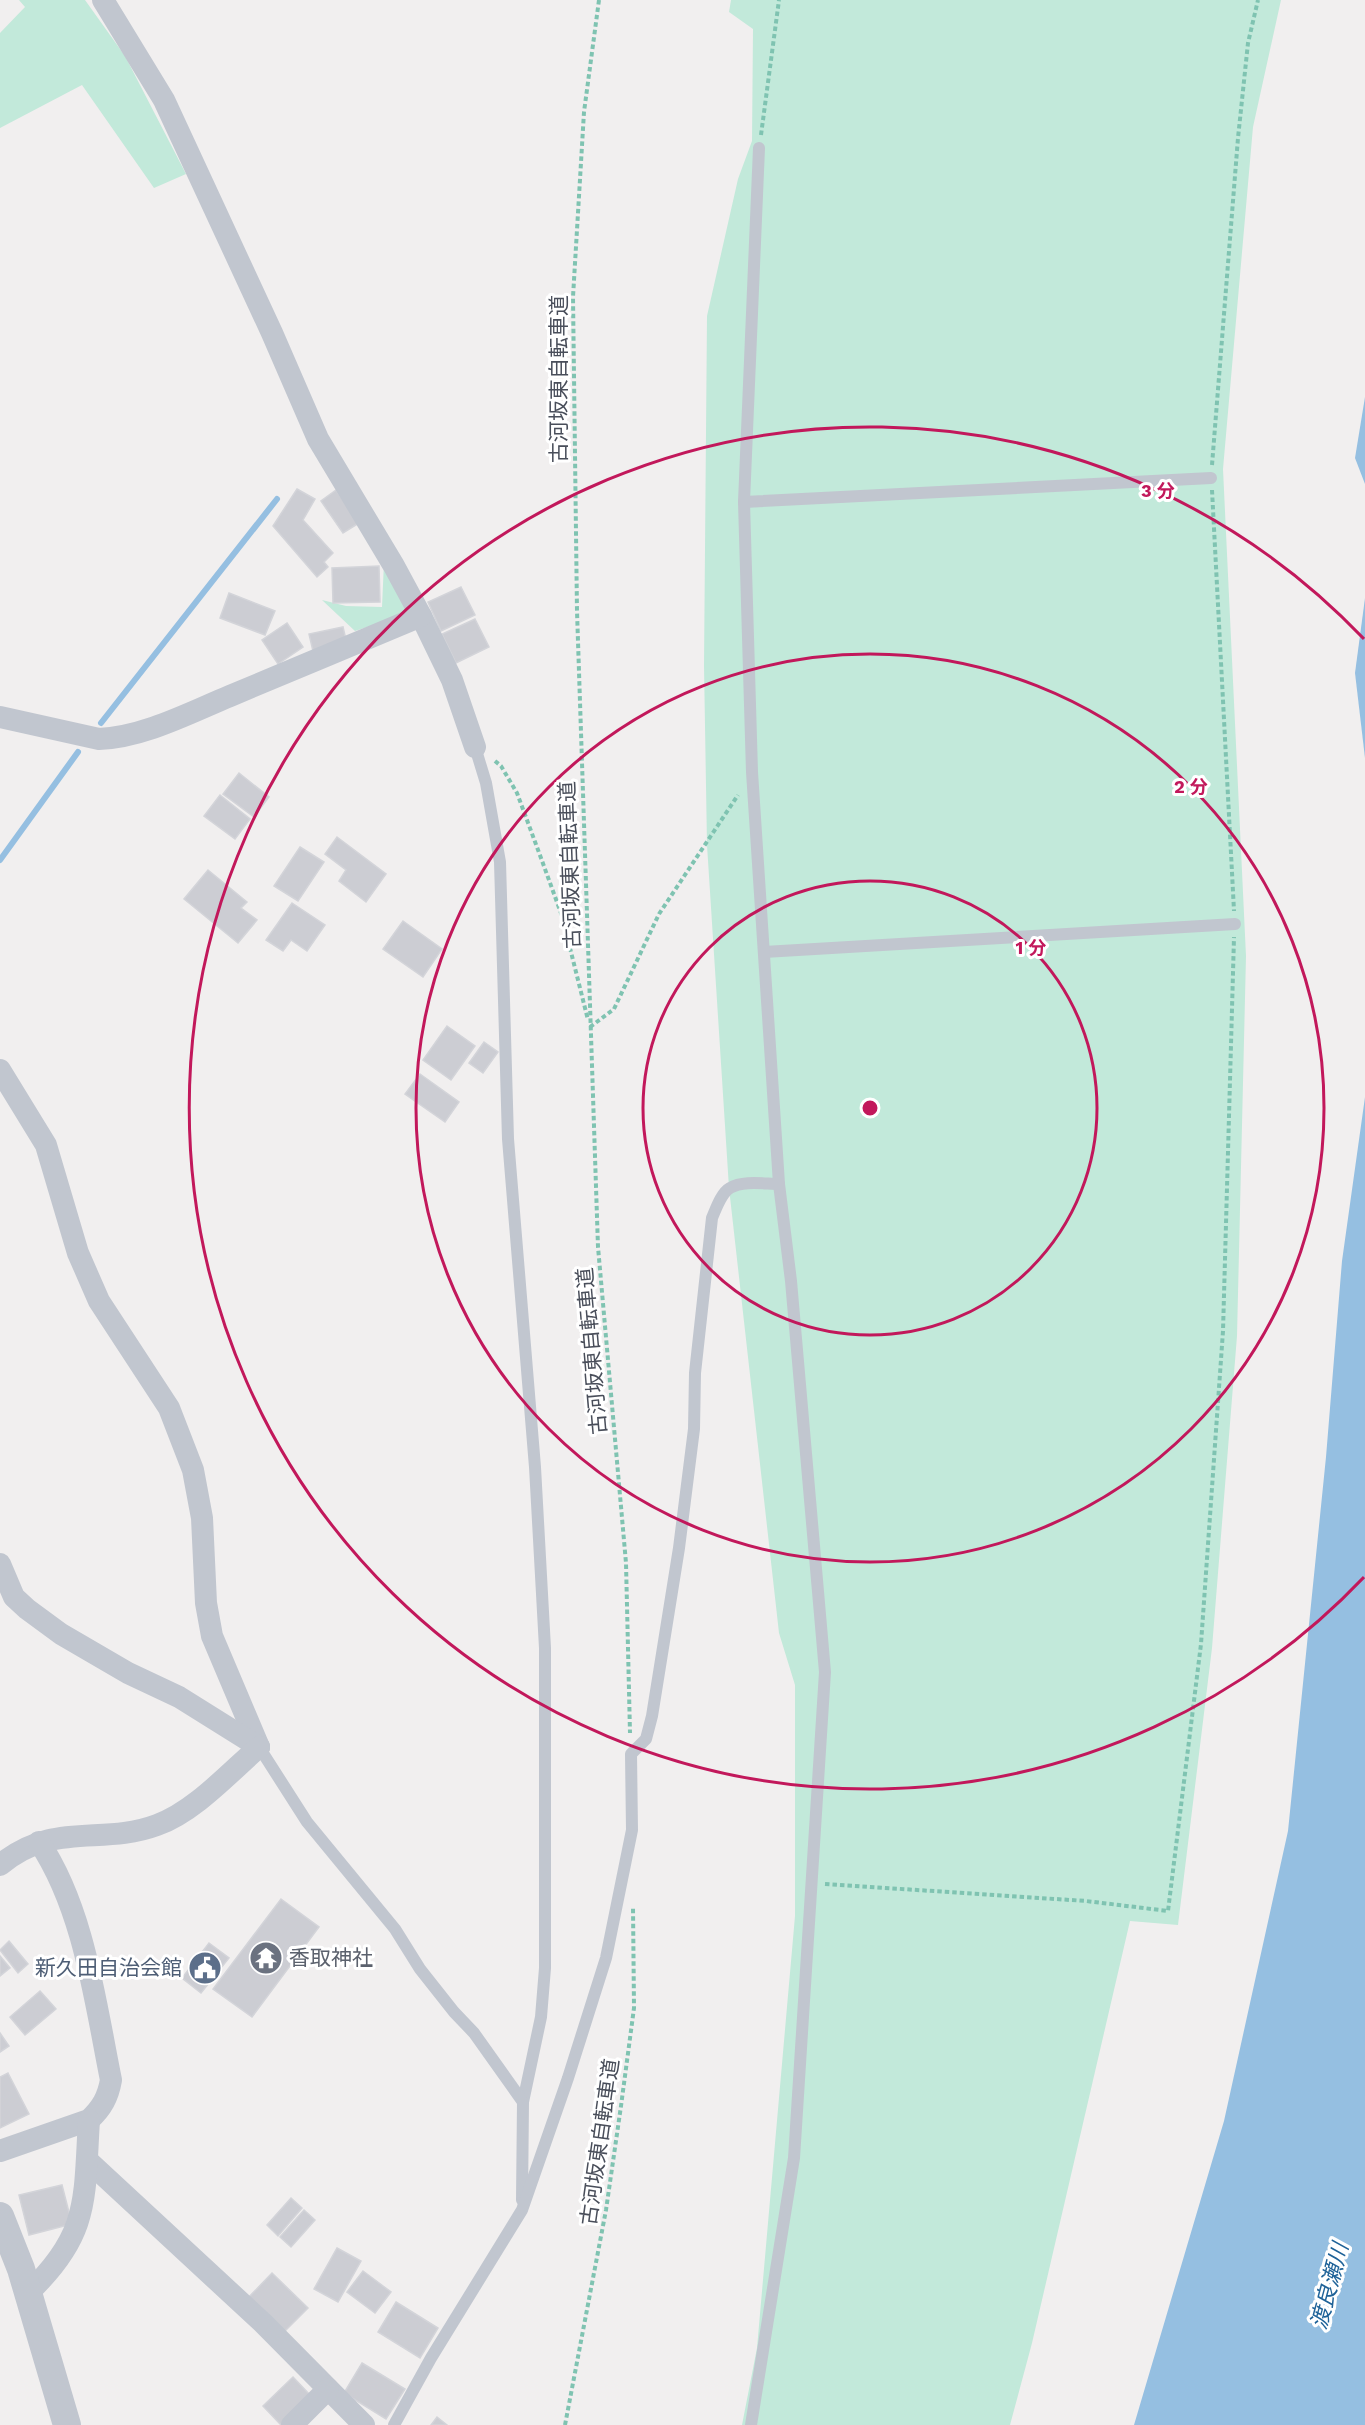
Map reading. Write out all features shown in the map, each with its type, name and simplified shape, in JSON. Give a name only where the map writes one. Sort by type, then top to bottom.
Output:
[{"type":"street","points":[[103,0],[164,100],[272,333],[318,439],[394,566],[421,616],[452,680],[475,747]]},
{"type":"street","points":[[0,717],[99,739],[137,733],[421,616]]},
{"type":"street","points":[[0,1070],[46,1145],[78,1253],[99,1301],[169,1408],[193,1470],[202,1518],[206,1603],[212,1636],[259,1746]]},
{"type":"street","points":[[0,1564],[14,1597],[27,1610],[61,1635],[118,1668],[179,1697],[259,1746]]},
{"type":"street","points":[[3,1856],[59,1837],[133,1831],[158,1825],[209,1791],[259,1746]]},
{"type":"street","points":[[0,2151],[89,2120],[100,2110],[108,2096],[111,2080],[90,1974],[65,1889],[54,1863],[39,1842]]},
{"type":"street","points":[[28,2293],[48,2274],[65,2252],[77,2229],[83,2206],[89,2120]]},
{"type":"street","points":[[87,2160],[263,2323],[364,2425]]},
{"type":"street","points":[[0,2216],[21,2269],[68,2425]]},
{"type":"street","points":[[292,2425],[328,2389]]},
{"type":"lane","points":[[751,2425],[794,2158],[825,1671],[790,1281],[779,1184],[752,772],[744,502],[759,148]]},
{"type":"lane","points":[[744,502],[1211,478]]},
{"type":"lane","points":[[475,747],[490,801],[500,862],[508,1140],[535,1467],[545,1648],[545,1968],[541,2016],[523,2102],[522,2211]]},
{"type":"lane","points":[[764,952],[1235,924]]},
{"type":"lane","points":[[394,2425],[431,2358],[522,2211],[606,1958],[630,1840],[631,1754],[646,1739],[652,1716],[679,1548],[694,1429],[695,1373],[712,1218],[729,1188],[748,1184],[779,1184]]},
{"type":"lane","points":[[259,1746],[307,1822],[394,1929],[420,1969],[474,2033],[523,2102]]},
{"type":"path","name":"古河坂東自転車道","points":[[599,0],[584,112],[577,198],[573,309],[576,599],[598,1247],[626,1563],[630,1729]]},
{"type":"path","points":[[759,148],[779,0]]},
{"type":"path","points":[[813,1884],[1086,1901],[1168,1911],[1201,1644],[1222,1342],[1235,924],[1211,478],[1238,138],[1248,43],[1258,0]]},
{"type":"path","points":[[475,747],[501,766],[518,793],[562,916],[590,1027],[614,1009],[659,914],[752,772]]},
{"type":"path","name":"古河坂東自転車道","points":[[565,2425],[606,2210],[634,2008],[633,1906]]},
{"type":"green space","points":[[19,0],[85,0],[125,56],[186,174],[154,188],[82,85],[0,128],[0,33],[25,7]]},
{"type":"green space","points":[[731,0],[1281,0],[1253,127],[1223,469],[1246,956],[1237,1336],[1212,1648],[1178,1925],[1130,1921],[1032,2343],[1010,2425],[742,2425],[757,2348],[795,1916],[795,1685],[779,1633],[729,1188],[707,845],[704,666],[707,316],[738,179],[752,141],[753,29],[729,12]]},
{"type":"green space","points":[[384,562],[408,604],[401,616],[355,631],[322,600],[346,606],[382,607]]},
{"type":"water","points":[[1365,397],[1365,484],[1355,458]]},
{"type":"water","points":[[1365,598],[1365,758],[1355,673]]},
{"type":"water","name":"渡良瀬川","points":[[1365,1097],[1365,2425],[1134,2425],[1224,2121],[1288,1831],[1326,1457],[1342,1261]]},
{"type":"building","points":[[297,489],[315,499],[303,520],[333,553],[324,562],[328,567],[317,577],[273,526]]},
{"type":"building","points":[[336,490],[359,523],[343,533],[321,501]]},
{"type":"building","points":[[379,566],[380,602],[333,603],[332,568]]},
{"type":"building","points":[[461,587],[475,615],[441,631],[428,602]]},
{"type":"building","points":[[229,593],[275,611],[265,635],[220,618]]},
{"type":"building","points":[[475,619],[489,647],[456,663],[442,634]]},
{"type":"building","points":[[287,623],[303,647],[278,664],[262,640]]},
{"type":"building","points":[[343,627],[347,644],[313,651],[309,634]]},
{"type":"building","points":[[239,773],[269,797],[254,817],[223,794]]},
{"type":"building","points":[[220,795],[250,819],[235,839],[204,816]]},
{"type":"building","points":[[337,837],[386,874],[366,902],[339,881],[346,870],[325,854]]},
{"type":"building","points":[[300,847],[324,862],[298,901],[274,886]]},
{"type":"building","points":[[208,870],[247,902],[241,908],[257,920],[238,943],[184,899]]},
{"type":"building","points":[[292,903],[325,925],[307,951],[291,940],[283,951],[266,940]]},
{"type":"building","points":[[403,921],[442,949],[423,977],[383,949]]},
{"type":"building","points":[[447,1026],[475,1046],[451,1080],[423,1060]]},
{"type":"building","points":[[484,1042],[498,1052],[483,1073],[469,1063]]},
{"type":"building","points":[[420,1074],[459,1102],[445,1122],[405,1094]]},
{"type":"building","name":"香取神社","points":[[281,1899],[319,1927],[252,2017],[213,1989]]},
{"type":"building","points":[[9,1941],[28,1964],[18,1973],[0,1950]]},
{"type":"building","name":"新久田自治会館","points":[[209,1943],[229,1958],[201,1993],[182,1978]]},
{"type":"building","points":[[0,1956],[10,1968],[0,1976]]},
{"type":"building","points":[[40,1991],[56,2009],[25,2035],[10,2017]]},
{"type":"building","points":[[0,2033],[9,2046],[0,2052]]},
{"type":"building","points":[[8,2073],[29,2114],[0,2128],[0,2077]]},
{"type":"building","points":[[62,2185],[72,2224],[29,2235],[19,2195]]},
{"type":"building","points":[[291,2198],[302,2208],[278,2236],[267,2225]]},
{"type":"building","points":[[304,2210],[315,2220],[291,2247],[280,2237]]},
{"type":"building","points":[[337,2248],[361,2261],[338,2302],[314,2289]]},
{"type":"building","points":[[363,2271],[391,2292],[375,2313],[347,2292]]},
{"type":"building","points":[[272,2273],[308,2308],[283,2333],[247,2299]]},
{"type":"building","points":[[396,2302],[438,2328],[420,2358],[378,2332]]},
{"type":"building","points":[[362,2363],[405,2389],[386,2419],[344,2393]]},
{"type":"building","points":[[293,2377],[311,2396],[281,2425],[263,2406]]},
{"type":"building","points":[[437,2417],[447,2425],[431,2425]]},
{"type":"waterway","points":[[101,723],[277,499]]},
{"type":"waterway","points":[[0,860],[78,752]]},
{"type":"place","name":"香取神社","points":[[266,1958]]},
{"type":"place","name":"新久田自治会館","points":[[205,1968]]}]
